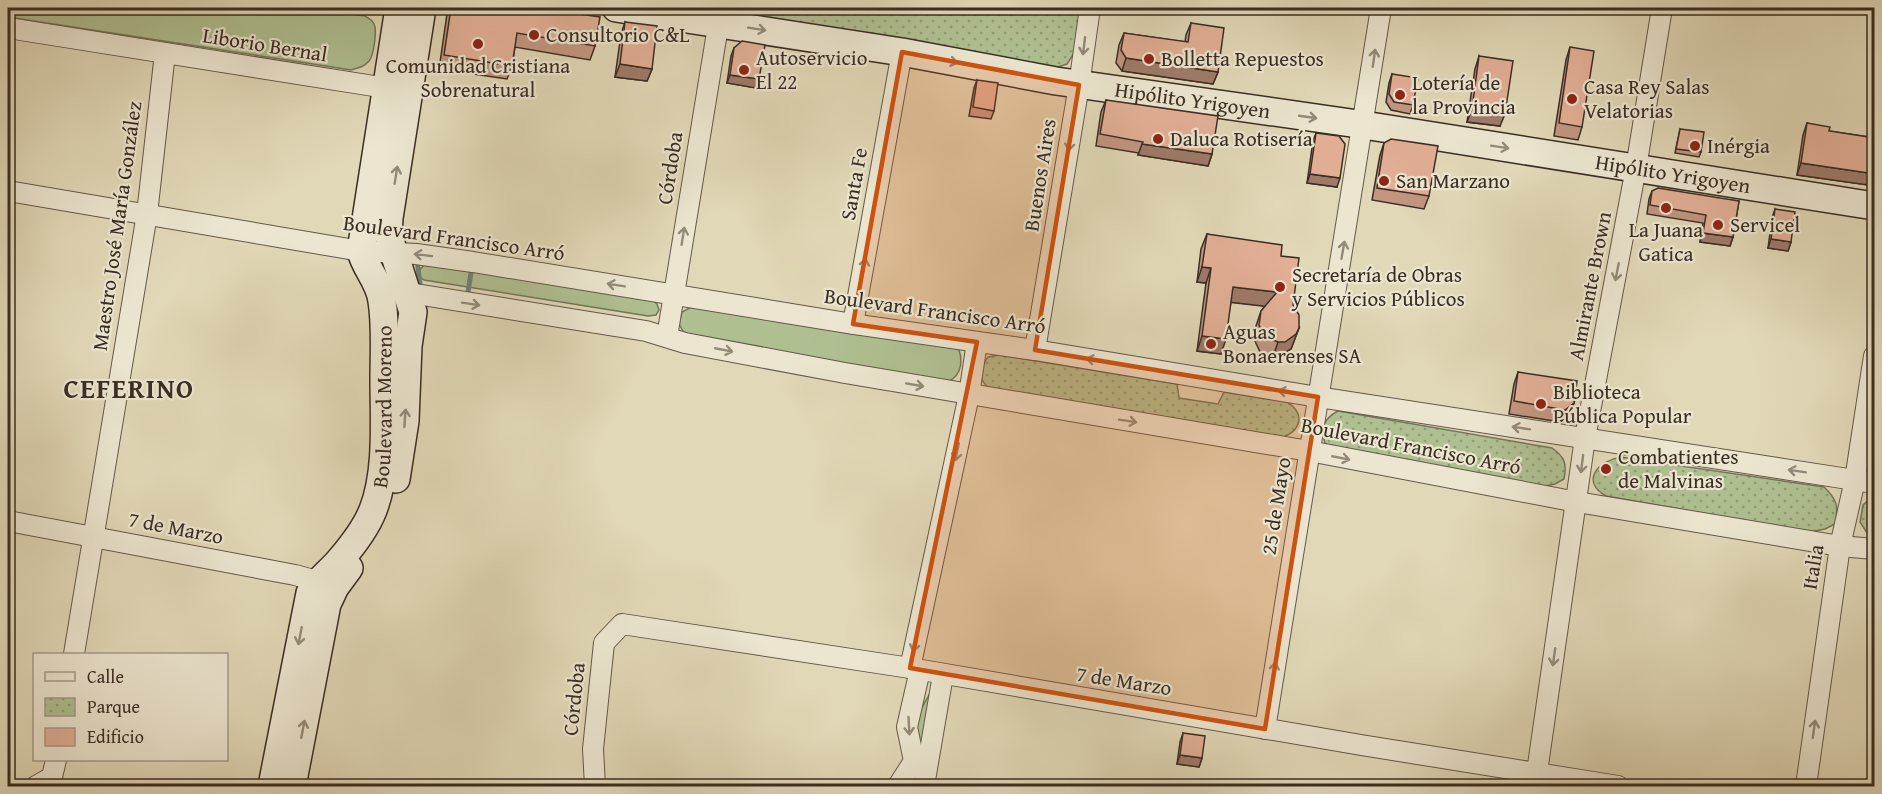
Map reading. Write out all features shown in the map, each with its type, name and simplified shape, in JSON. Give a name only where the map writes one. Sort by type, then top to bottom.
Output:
[{"type":"main road","name":"Boulevard Moreno","points":[[272,786],[307,602],[325,586],[374,532],[387,509],[395,485],[405,421],[408,346],[413,312],[388,234],[398,90],[399,8]]},
{"type":"main road","name":"Boulevard Moreno","points":[[292,786],[327,604],[325,586],[364,527],[373,510],[379,487],[383,446],[382,299],[361,251],[398,90],[422,8]]},
{"type":"main road","name":"Hipólito Yrigoyen","points":[[616,8],[719,15],[1079,85],[1364,125],[1875,206]]},
{"type":"street","name":"Buenos Aires","points":[[1035,350],[1090,8]]},
{"type":"street","name":"25 de Mayo","points":[[1265,729],[1364,125],[1381,8]]},
{"type":"street","name":"Almirante Brown","points":[[1536,780],[1585,438],[1636,168],[1662,8]]},
{"type":"street","name":"Córdoba","points":[[667,337],[719,15]]},
{"type":"street","name":"Liborio Bernal","points":[[8,28],[398,90]]},
{"type":"street","name":"Santa Fe","points":[[853,324],[903,52]]},
{"type":"street","name":"Maestro José María González","points":[[74,653],[147,214],[165,54]]},
{"type":"street","name":"Boulevard Francisco Arró","points":[[8,191],[361,251],[461,260],[853,324],[1035,350],[1318,397],[1875,483]]},
{"type":"street","name":"Boulevard Francisco Arró","points":[[375,279],[395,291],[408,294],[646,331],[685,343],[969,395],[1309,452],[1577,502],[1840,546],[1875,549]]},
{"type":"street","points":[[898,786],[914,761],[907,727],[915,669],[969,395],[977,342]]},
{"type":"street","name":"Italia","points":[[1806,786],[1840,546],[1855,480],[1875,356]]},
{"type":"street","name":"7 de Marzo","points":[[8,521],[295,575],[325,586]]},
{"type":"street","name":"Córdoba","points":[[595,786],[593,749],[604,643],[622,624]]},
{"type":"street","name":"7 de Marzo","points":[[622,624],[915,669],[1265,729],[1536,780],[1618,786]]},
{"type":"street","points":[[924,786],[943,675]]},
{"type":"street","points":[[36,786],[52,777],[56,761]]},
{"type":"highlighted area","points":[[902,52],[1079,85],[1035,350],[1318,397],[1265,729],[910,668],[977,342],[853,324]]},
{"type":"green space","points":[[8,8],[310,8],[365,16],[372,20],[375,40],[369,61],[351,70],[8,17]]},
{"type":"green space","points":[[731,8],[1082,8],[1074,53],[1067,64],[1055,68],[741,16]]},
{"type":"green space","points":[[429,263],[651,299],[657,304],[659,310],[656,315],[648,316],[424,280],[420,277],[419,271]]},
{"type":"green space","points":[[695,305],[952,346],[959,350],[961,361],[959,371],[953,379],[943,383],[685,335],[679,324],[682,312]]},
{"type":"green space","points":[[999,355],[1177,384],[1179,398],[1218,404],[1224,392],[1287,402],[1297,412],[1299,422],[1293,431],[1281,438],[993,391],[982,380],[981,371],[988,357]]},
{"type":"green space","points":[[1338,411],[1552,448],[1564,461],[1564,479],[1545,486],[1332,448],[1325,443],[1323,428],[1326,420]]},
{"type":"green space","points":[[1621,457],[1824,487],[1832,495],[1836,504],[1835,524],[1810,532],[1606,496],[1594,484],[1595,472],[1605,463]]},
{"type":"green space","points":[[1874,497],[1874,536],[1867,533],[1860,522],[1863,505]]},
{"type":"green space","points":[[932,689],[922,751],[916,724],[919,713]]},
{"type":"building","points":[[451,8],[539,8],[600,17],[595,46],[517,33],[512,66],[444,55]]},
{"type":"building","points":[[625,22],[657,26],[652,69],[620,64]]},
{"type":"building","points":[[1191,23],[1224,28],[1218,72],[1126,58],[1121,50],[1124,33],[1188,42]]},
{"type":"building","name":"Autoservicio El 22","points":[[742,41],[765,45],[759,79],[730,75],[734,48]]},
{"type":"building","name":"Casa Rey Salas Velatorias","points":[[1570,47],[1594,51],[1582,127],[1559,123]]},
{"type":"building","points":[[1479,56],[1513,61],[1505,114],[1472,109]]},
{"type":"building","name":"Lotería de la Provincia","points":[[1392,74],[1418,78],[1413,105],[1394,102],[1389,94]]},
{"type":"building","points":[[977,80],[998,83],[994,111],[973,107]]},
{"type":"building","points":[[1106,100],[1218,116],[1212,154],[1142,144],[1143,142],[1100,134]]},
{"type":"building","points":[[1807,123],[1830,127],[1829,131],[1875,138],[1875,174],[1801,163]]},
{"type":"building","points":[[1680,129],[1704,132],[1701,152],[1676,149]]},
{"type":"building","points":[[1316,133],[1339,136],[1345,144],[1340,178],[1310,174]]},
{"type":"building","points":[[1391,139],[1438,146],[1429,196],[1377,188],[1384,143]]},
{"type":"building","points":[[1658,188],[1739,201],[1733,237],[1703,233],[1706,215],[1650,205],[1652,191]]},
{"type":"building","points":[[1775,209],[1795,212],[1791,242],[1771,239]]},
{"type":"building","points":[[1207,234],[1282,245],[1281,256],[1299,258],[1293,305],[1299,315],[1299,328],[1296,334],[1285,342],[1278,342],[1265,337],[1259,325],[1261,311],[1277,292],[1233,287],[1226,339],[1202,336],[1211,268],[1202,267]]},
{"type":"building","points":[[1518,372],[1577,381],[1574,403],[1565,410],[1514,401]]},
{"type":"building","points":[[1183,733],[1205,736],[1202,758],[1180,755]]},
{"type":"waterway","points":[[417,259],[421,292]]},
{"type":"waterway","points":[[467,299],[472,266]]},
{"type":"place","name":"Consultorio C&L","points":[[534,35]]},
{"type":"place","name":"Comunidad Cristiana Sobrenatural","points":[[478,44]]},
{"type":"place","name":"Bolletta Repuestos","points":[[1149,59]]},
{"type":"place","name":"Autoservicio El 22","points":[[744,70]]},
{"type":"place","name":"Lotería de la Provincia","points":[[1400,95]]},
{"type":"place","name":"Casa Rey Salas Velatorias","points":[[1572,99]]},
{"type":"place","name":"Daluca Rotisería","points":[[1158,139]]},
{"type":"place","name":"Inérgia","points":[[1695,146]]},
{"type":"place","name":"San Marzano","points":[[1384,181]]},
{"type":"place","name":"La Juana Gatica","points":[[1666,208]]},
{"type":"place","name":"Servicel","points":[[1718,225]]},
{"type":"place","name":"Secretaría de Obras y Servicios Públicos","points":[[1280,287]]},
{"type":"place","name":"Aguas Bonaerenses SA","points":[[1211,344]]},
{"type":"place","name":"Biblioteca Pública Popular","points":[[1541,404]]},
{"type":"place","name":"Combatientes de Malvinas","points":[[1606,469]]},
{"type":"district","name":"CEFERINO","points":[[129,389]]}]
